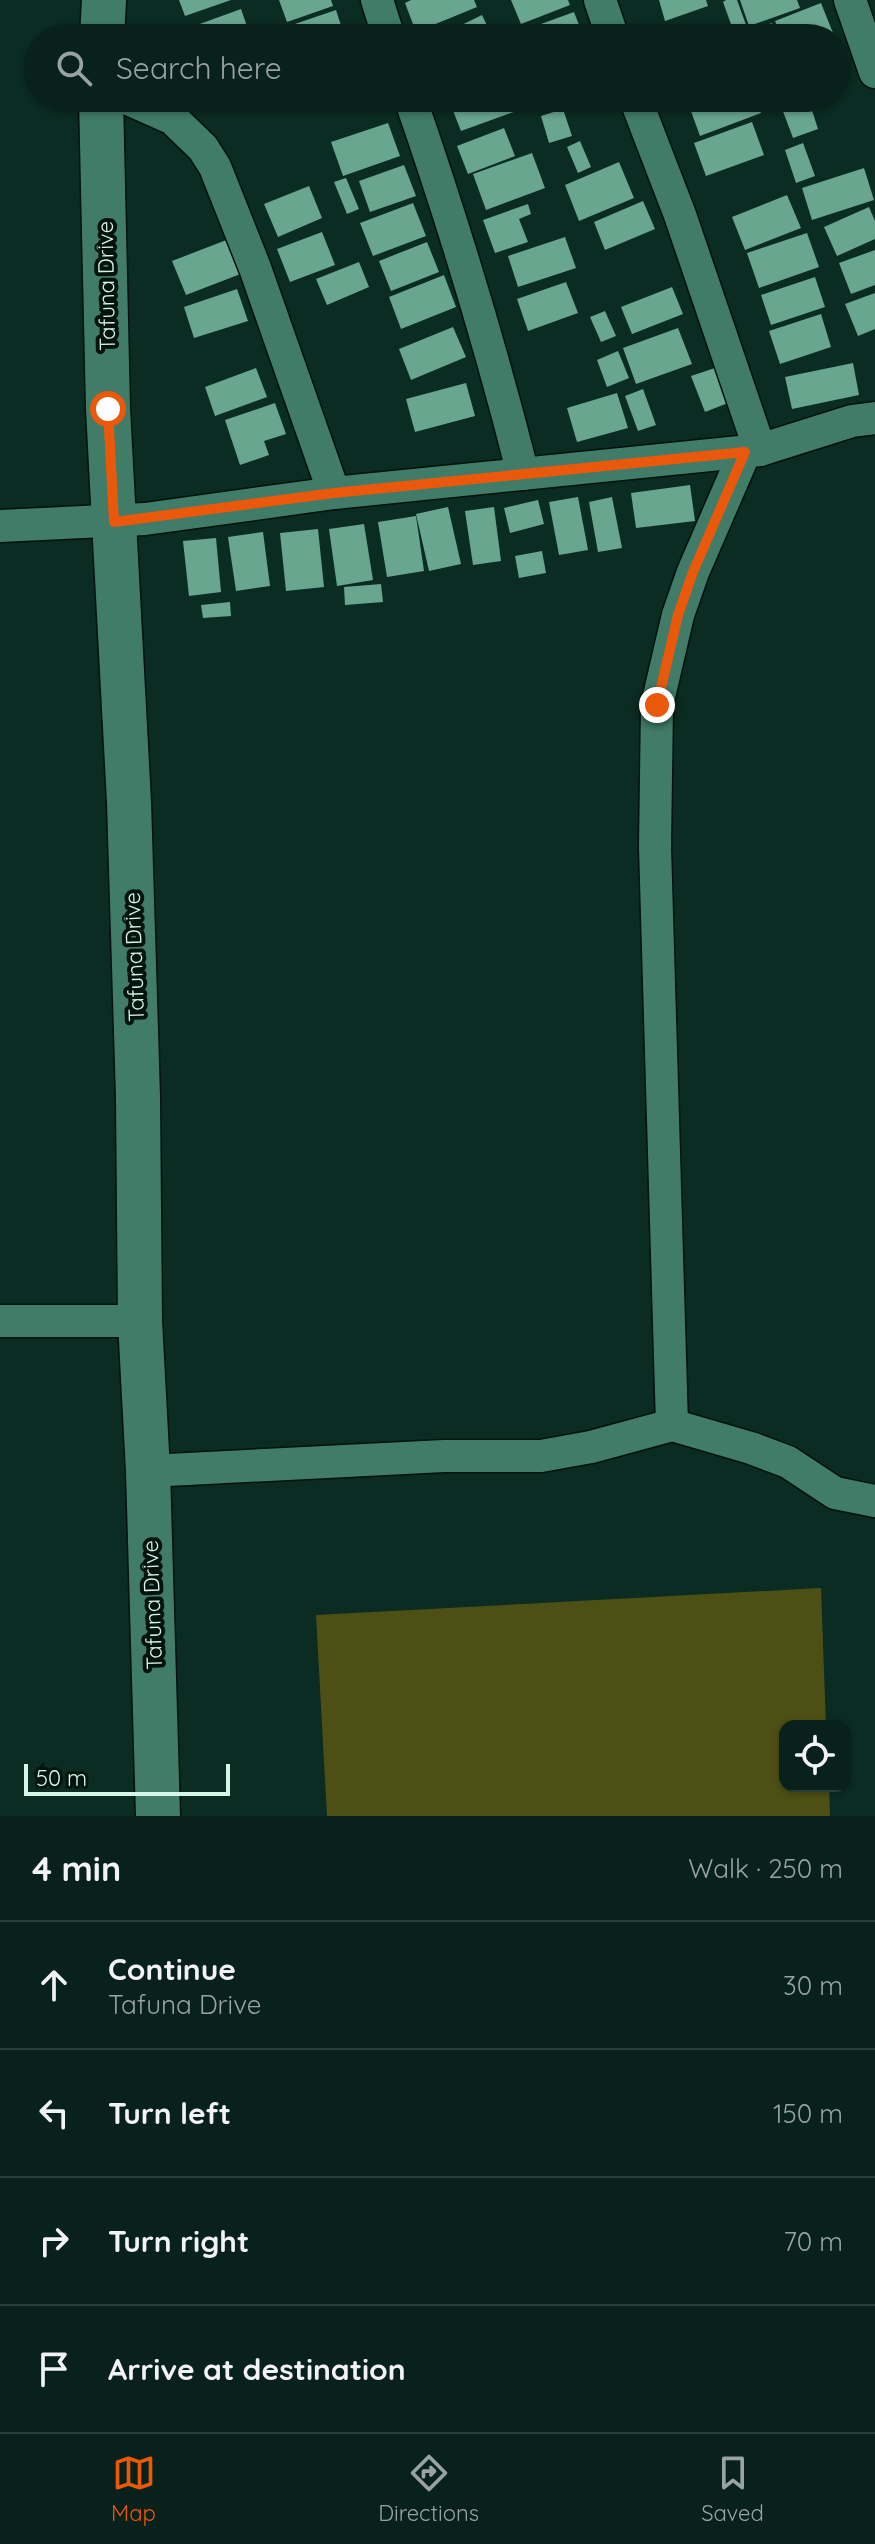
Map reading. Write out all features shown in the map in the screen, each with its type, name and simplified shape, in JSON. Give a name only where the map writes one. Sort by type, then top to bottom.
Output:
[{"type":"main road","points":[[103,24],[104,0]]},
{"type":"main road","name":"Tafuna Drive","points":[[101,112],[108,409],[130,818],[138,1097],[140,1321],[148,1471],[158,1816]]},
{"type":"street","points":[[377,0],[385,24]]},
{"type":"street","points":[[600,0],[608,24]]},
{"type":"street","points":[[850,0],[870,36],[875,72]]},
{"type":"street","points":[[157,112],[173,119],[203,148],[215,167],[255,268],[334,493]]},
{"type":"street","points":[[415,112],[492,352],[523,474]]},
{"type":"street","points":[[640,112],[680,215],[752,451],[693,572],[678,615],[657,705],[655,847],[672,1425]]},
{"type":"street","points":[[0,526],[114,522],[334,493],[752,451],[852,421],[875,418]]},
{"type":"street","points":[[0,1321],[140,1321]]},
{"type":"street","points":[[148,1471],[444,1456],[541,1456],[591,1447],[672,1425],[788,1462],[835,1493],[875,1501]]},
{"type":"shaded area","points":[[821,1588],[826,1720],[779,1720],[779,1792],[829,1792],[830,1816],[327,1816],[316,1615]]},
{"type":"building","points":[[179,0],[231,0],[185,16]]},
{"type":"building","points":[[279,0],[331,0],[333,6],[287,22]]},
{"type":"building","points":[[411,0],[474,0],[477,7],[436,24],[413,24],[405,3]]},
{"type":"building","points":[[511,0],[568,0],[570,5],[521,24]]},
{"type":"building","points":[[659,0],[706,0],[708,6],[665,21]]},
{"type":"building","points":[[737,0],[746,24],[731,24],[723,2]]},
{"type":"building","points":[[740,0],[797,0],[800,8],[748,24]]},
{"type":"building","points":[[821,3],[829,24],[776,24],[775,21]]},
{"type":"building","points":[[241,9],[246,24],[200,24]]},
{"type":"building","points":[[336,10],[340,24],[295,24]]},
{"type":"building","points":[[574,12],[579,24],[541,24]]},
{"type":"building","points":[[482,15],[486,24],[464,24]]},
{"type":"building","points":[[454,112],[513,112],[461,131]]},
{"type":"building","points":[[564,112],[572,136],[549,143],[541,116]]},
{"type":"building","points":[[691,112],[761,113],[700,136]]},
{"type":"building","points":[[783,112],[813,112],[818,129],[793,138]]},
{"type":"building","points":[[752,122],[764,155],[706,176],[694,143]]},
{"type":"building","points":[[388,123],[400,156],[343,176],[331,142]]},
{"type":"building","points":[[504,128],[515,156],[468,174],[457,146]]},
{"type":"building","points":[[580,141],[591,167],[578,173],[567,147]]},
{"type":"building","points":[[803,143],[815,176],[796,183],[785,150]]},
{"type":"building","points":[[532,153],[545,188],[486,210],[473,174]]},
{"type":"building","points":[[619,162],[634,198],[579,221],[565,185]]},
{"type":"building","points":[[404,165],[416,196],[370,212],[359,181]]},
{"type":"building","points":[[864,168],[874,200],[812,220],[802,188]]},
{"type":"building","points":[[346,178],[359,209],[347,214],[334,182]]},
{"type":"building","points":[[309,186],[322,218],[278,237],[264,204]]},
{"type":"building","points":[[787,195],[801,228],[745,250],[732,217]]},
{"type":"building","points":[[643,201],[655,229],[605,250],[594,222]]},
{"type":"building","points":[[413,203],[426,236],[373,256],[360,223]]},
{"type":"building","points":[[528,204],[531,214],[519,219],[528,242],[495,253],[483,220]]},
{"type":"building","points":[[869,207],[875,221],[875,239],[837,256],[824,227]]},
{"type":"building","points":[[322,232],[335,265],[290,282],[277,249]]},
{"type":"building","points":[[807,233],[819,267],[759,288],[747,253]]},
{"type":"building","points":[[565,237],[576,268],[518,287],[508,256]]},
{"type":"building","points":[[229,239],[243,273],[186,295],[172,261]]},
{"type":"building","points":[[427,242],[439,272],[391,291],[379,261]]},
{"type":"building","points":[[875,250],[875,285],[851,294],[839,263]]},
{"type":"building","points":[[359,262],[369,287],[327,305],[316,279]]},
{"type":"building","points":[[444,275],[456,307],[401,329],[389,297]]},
{"type":"building","points":[[815,277],[825,307],[771,325],[761,295]]},
{"type":"building","points":[[566,282],[578,313],[528,331],[517,299]]},
{"type":"building","points":[[672,287],[683,314],[632,334],[621,307]]},
{"type":"building","points":[[237,289],[248,321],[194,338],[184,307]]},
{"type":"building","points":[[875,293],[875,329],[858,336],[845,304]]},
{"type":"building","points":[[605,311],[616,336],[601,342],[590,317]]},
{"type":"building","points":[[821,314],[831,347],[780,364],[769,331]]},
{"type":"building","points":[[453,327],[466,357],[411,380],[399,349]]},
{"type":"building","points":[[678,328],[692,364],[636,384],[623,348]]},
{"type":"building","points":[[618,351],[629,378],[607,387],[597,360]]},
{"type":"building","points":[[853,363],[859,395],[792,409],[785,377]]},
{"type":"building","points":[[256,368],[267,397],[215,416],[205,387]]},
{"type":"building","points":[[715,368],[728,403],[705,412],[691,376]]},
{"type":"building","points":[[466,383],[475,416],[415,432],[406,399]]},
{"type":"building","points":[[643,389],[656,425],[638,431],[625,396]]},
{"type":"building","points":[[617,393],[628,428],[577,442],[567,408]]},
{"type":"building","points":[[275,403],[286,434],[264,441],[269,455],[240,465],[225,420]]},
{"type":"building","points":[[690,485],[695,521],[636,528],[631,493]]},
{"type":"building","points":[[578,497],[588,550],[559,555],[549,502]]},
{"type":"building","points":[[612,497],[622,548],[598,552],[589,502]]},
{"type":"building","points":[[538,500],[544,524],[510,533],[504,508]]},
{"type":"building","points":[[448,507],[461,564],[429,571],[416,514]]},
{"type":"building","points":[[494,507],[501,561],[473,565],[465,511]]},
{"type":"building","points":[[416,516],[424,571],[387,577],[378,522]]},
{"type":"building","points":[[364,524],[373,580],[337,586],[329,529]]},
{"type":"building","points":[[318,529],[324,587],[286,591],[280,533]]},
{"type":"building","points":[[263,532],[270,586],[236,591],[228,537]]},
{"type":"building","points":[[216,538],[221,592],[189,596],[183,541]]},
{"type":"building","points":[[542,551],[546,573],[519,578],[515,556]]},
{"type":"building","points":[[381,584],[383,602],[345,605],[344,587]]},
{"type":"building","points":[[230,602],[231,616],[203,618],[201,605]]},
{"type":"route","points":[[108,409],[114,522],[334,493],[745,452],[693,572],[678,615],[657,705]]}]
